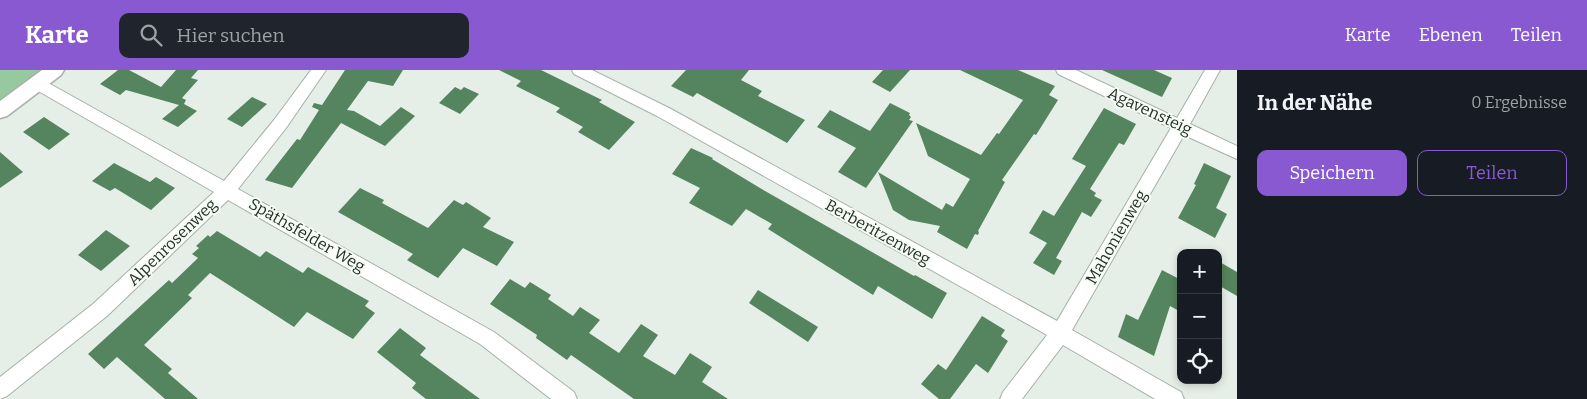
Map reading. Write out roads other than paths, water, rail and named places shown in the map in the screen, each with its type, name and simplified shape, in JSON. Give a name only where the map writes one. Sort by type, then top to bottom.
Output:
[{"type":"street","points":[[0,111],[55,70]]},
{"type":"street","name":"Alpenrosenweg","points":[[0,389],[100,310],[227,190],[280,124],[319,70]]},
{"type":"street","name":"Berberitzenweg","points":[[579,70],[663,112],[1060,333],[1174,399]]},
{"type":"street","name":"Agavensteig","points":[[1063,70],[1237,153]]},
{"type":"street","name":"Mahonienweg","points":[[1010,399],[1060,333],[1213,70]]},
{"type":"street","name":"Späthsfelder Weg","points":[[38,84],[487,338],[567,399]]}]
